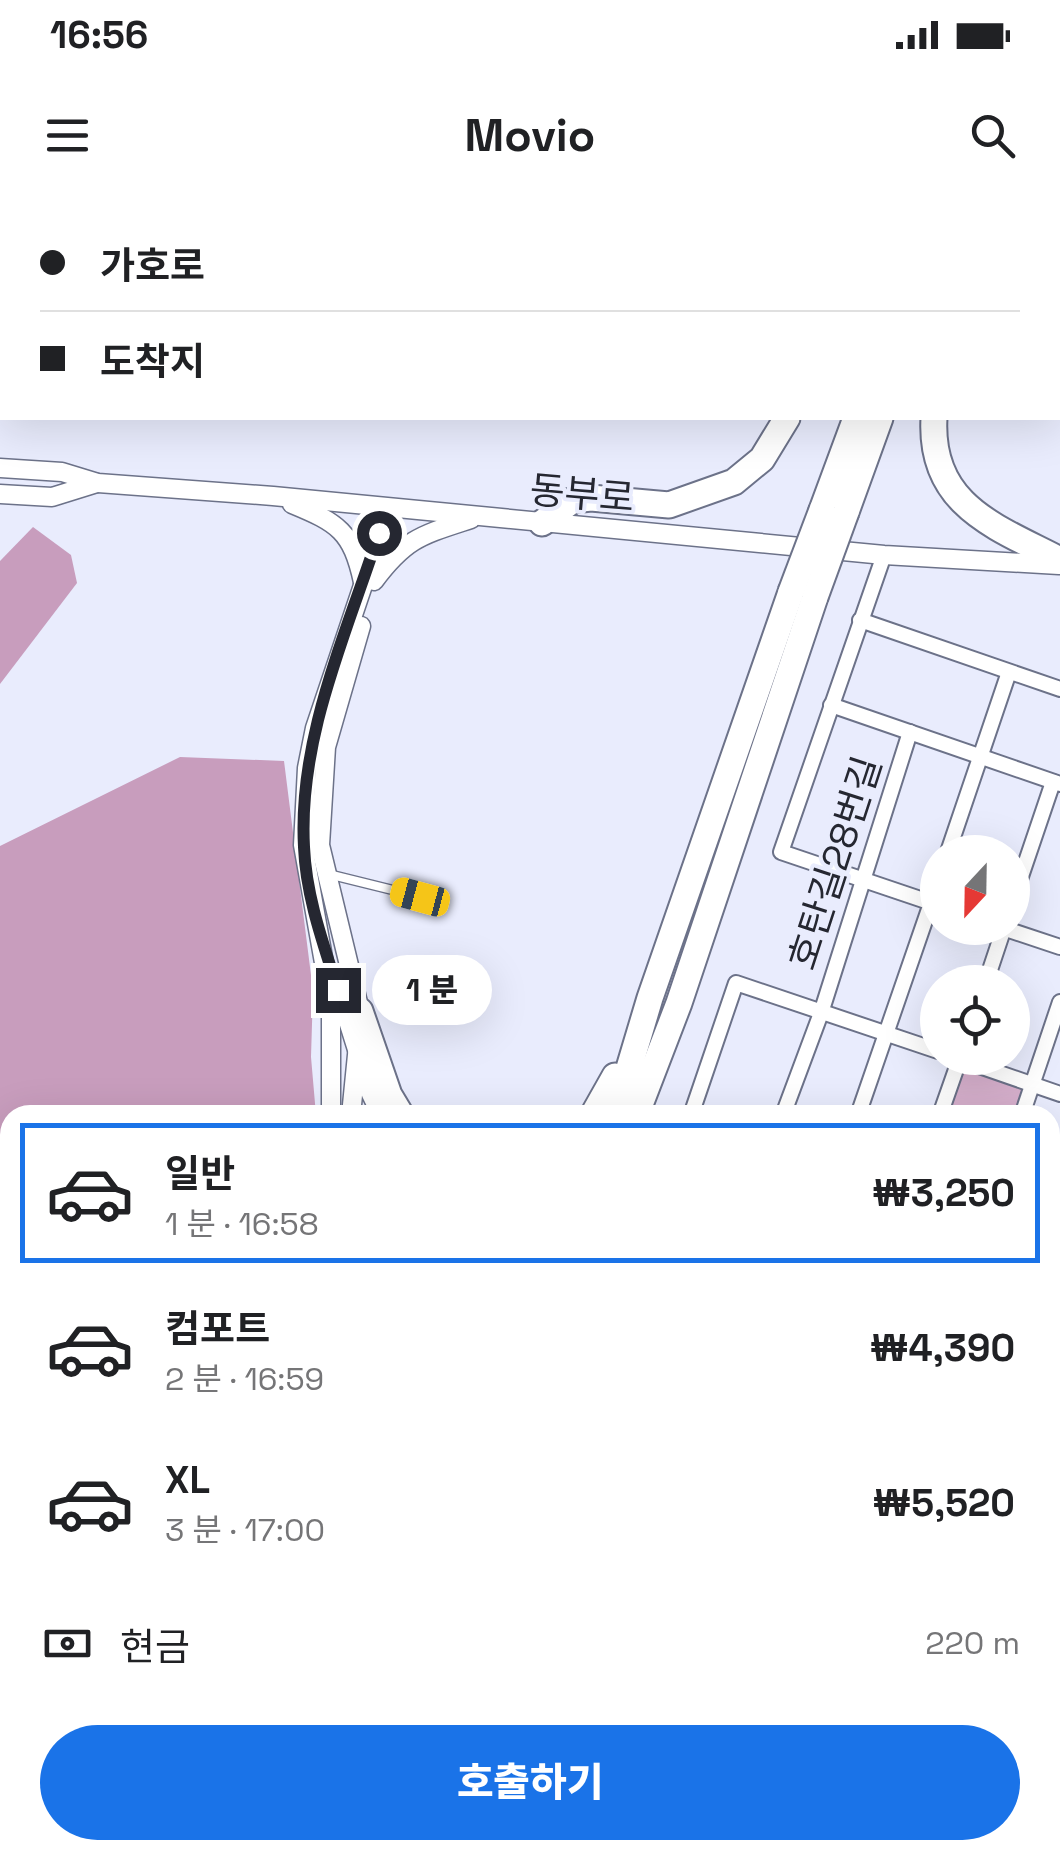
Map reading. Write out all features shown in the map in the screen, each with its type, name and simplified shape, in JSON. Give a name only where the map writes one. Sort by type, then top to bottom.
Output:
[{"type":"highway","points":[[542,523],[573,500],[669,505],[734,482],[762,459],[786,420]]},
{"type":"highway","points":[[834,511],[856,420]]},
{"type":"highway","points":[[600,1105],[650,998],[834,511],[879,420]]},
{"type":"highway","points":[[934,420],[940,464],[950,484],[973,512],[1000,532],[1060,562]]},
{"type":"highway","points":[[650,1105],[803,595]]},
{"type":"highway","points":[[618,1105],[650,998]]},
{"type":"highway","points":[[640,1105],[679,1003]]},
{"type":"highway","points":[[360,1011],[395,1105]]},
{"type":"street","name":"동부로","points":[[0,468],[62,472],[98,483],[884,555],[1060,562]]},
{"type":"street","name":"동부로","points":[[0,494],[52,496],[98,483]]},
{"type":"street","points":[[272,496],[331,521],[348,537],[368,582]]},
{"type":"street","points":[[331,1105],[331,1002],[318,928],[317,878],[326,746],[368,582],[386,536],[389,508]]},
{"type":"street","points":[[368,582],[412,540],[480,517]]},
{"type":"street","points":[[884,555],[781,852],[920,899]]},
{"type":"street","points":[[860,620],[1060,689]]},
{"type":"street","points":[[954,835],[1009,672]]},
{"type":"street","points":[[831,705],[1057,783],[1030,856]]},
{"type":"street","name":"호탄길28번길","points":[[787,1105],[864,881],[910,732]]},
{"type":"street","points":[[317,878],[360,1011],[352,1105]]},
{"type":"street","points":[[318,928],[377,1105]]},
{"type":"street","points":[[1030,937],[1060,947]]},
{"type":"street","points":[[862,1105],[920,942]]},
{"type":"street","name":"호탄길28번길","points":[[695,1105],[736,983],[920,1046]]},
{"type":"street","points":[[1025,1105],[1060,1002]]},
{"type":"street","points":[[943,1105],[953,1075]]},
{"type":"street","points":[[1007,1075],[1060,1094]]},
{"type":"lane","points":[[317,878],[420,897]]},
{"type":"shaded area","points":[[33,527],[71,555],[77,583],[0,684],[0,561]]},
{"type":"shaded area","points":[[180,757],[284,761],[313,991],[311,1057],[315,1105],[0,1105],[0,846]]},
{"type":"shaded area","points":[[961,1075],[986,1075],[1023,1088],[1017,1105],[951,1105]]},
{"type":"route","points":[[338,990],[318,928],[306,868],[307,768],[315,728],[379,533]]}]
